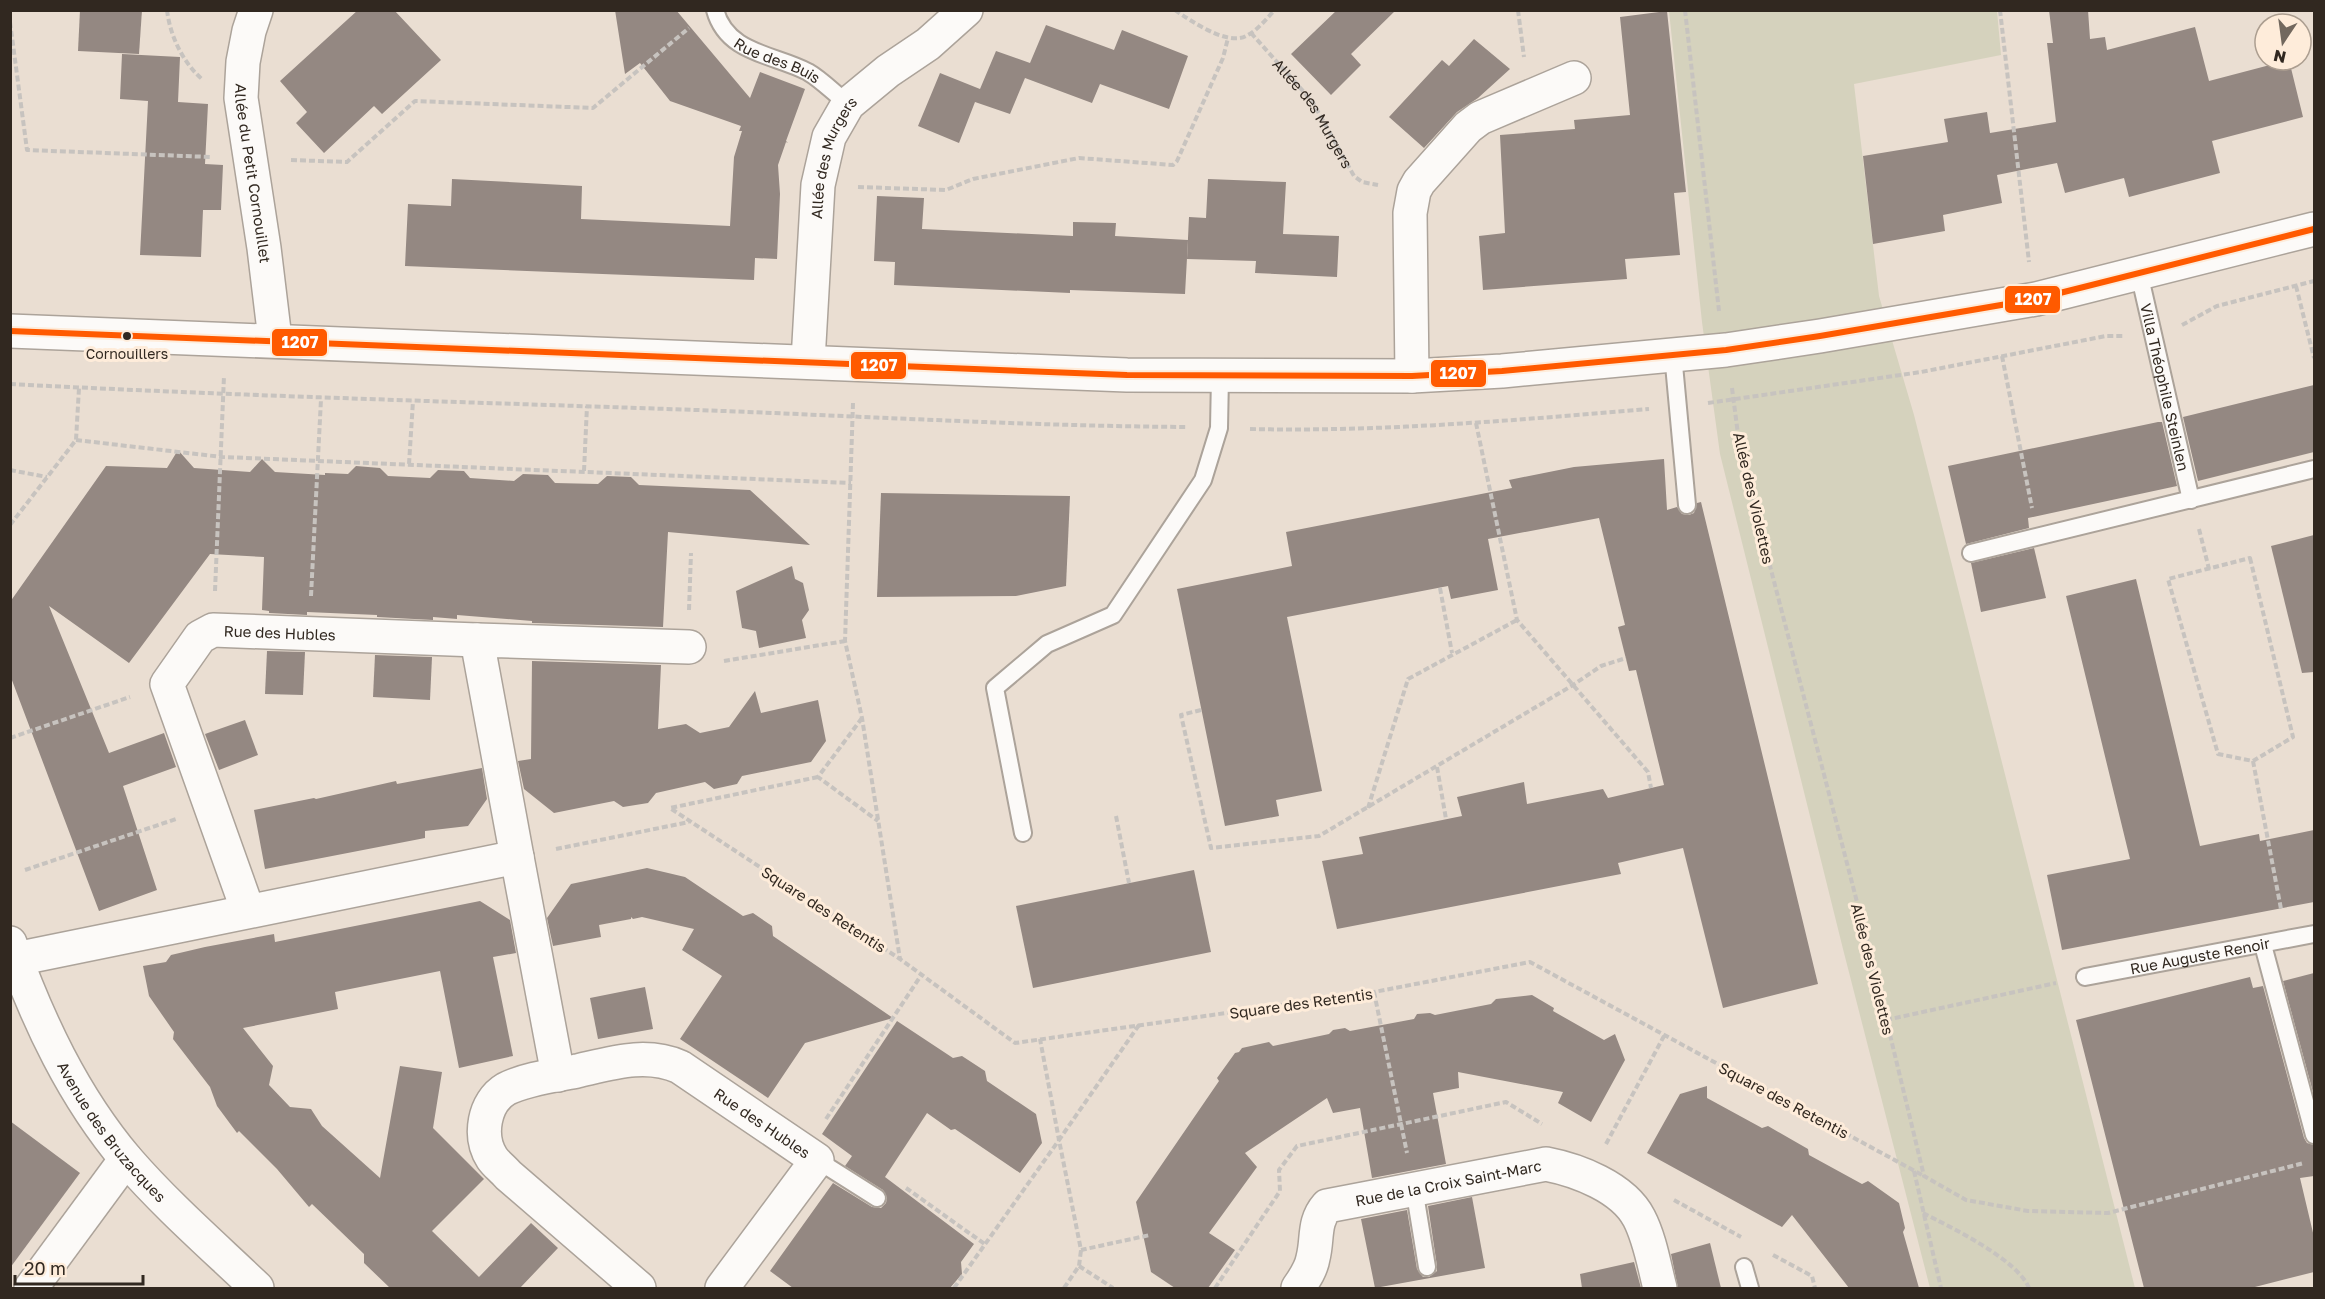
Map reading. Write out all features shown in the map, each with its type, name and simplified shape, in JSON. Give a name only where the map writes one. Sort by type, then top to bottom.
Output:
[{"type":"street","name":"Allée du Petit Cornouillet","points":[[256,10],[245,52],[241,98],[275,339]]},
{"type":"street","name":"Allée des Murgers","points":[[808,361],[818,185],[829,138],[848,104],[888,71],[928,44],[966,10]]},
{"type":"street","points":[[1412,376],[1410,213],[1414,191],[1425,173],[1468,127],[1480,118],[1574,78]]},
{"type":"street","points":[[10,331],[275,339],[854,364],[1220,376],[1412,376],[1502,371],[1726,350],[1808,338],[2036,299],[2314,229]]},
{"type":"street","name":"Rue des Hubles","points":[[167,684],[200,637],[213,630],[688,647]]},
{"type":"street","points":[[477,640],[558,1075]]},
{"type":"street","points":[[167,684],[248,911]]},
{"type":"street","points":[[13,951],[248,911],[517,857]]},
{"type":"street","name":"Avenue des Bruzacques","points":[[13,951],[62,1066],[90,1111],[126,1159],[162,1198],[257,1288]]},
{"type":"street","name":"Rue des Hubles","points":[[639,1288],[492,1158],[485,1142],[484,1127],[494,1100],[505,1090],[515,1085],[638,1058],[667,1061],[680,1067],[810,1156],[722,1288]]},
{"type":"street","points":[[31,1288],[126,1159]]},
{"type":"street","name":"Rue de la Croix Saint-Marc","points":[[1298,1288],[1310,1266],[1319,1215],[1327,1206],[1546,1164],[1589,1177],[1625,1200],[1638,1217],[1660,1288]]},
{"type":"lane","name":"Rue des Buis","points":[[716,13],[718,22],[727,35],[744,46],[811,74],[848,104]]},
{"type":"lane","name":"Villa Théophile Steinlen","points":[[2139,273],[2191,500]]},
{"type":"lane","points":[[1673,354],[1687,505]]},
{"type":"lane","points":[[1023,833],[995,688],[1047,644],[1113,615],[1203,480],[1219,428],[1220,376]]},
{"type":"lane","points":[[1971,553],[2314,469]]},
{"type":"lane","name":"Rue Auguste Renoir","points":[[2085,977],[2314,934]]},
{"type":"lane","points":[[2263,945],[2314,1135]]},
{"type":"lane","points":[[810,1156],[877,1198]]},
{"type":"lane","points":[[1414,1188],[1426,1267]]},
{"type":"lane","points":[[1744,1267],[1750,1288]]},
{"type":"path","points":[[167,10],[171,32],[194,71],[218,92],[227,97],[241,98]]},
{"type":"path","points":[[1175,10],[1209,30],[1228,38],[1244,38],[1275,10]]},
{"type":"path","points":[[1518,10],[1528,97]]},
{"type":"path","points":[[1685,10],[1720,319]]},
{"type":"path","points":[[2000,10],[2029,263]]},
{"type":"path","points":[[10,22],[27,150],[346,162],[415,101],[593,108],[692,25],[716,13]]},
{"type":"path","name":"Allée des Murgers","points":[[1251,33],[1312,101],[1354,176],[1362,182],[1414,191]]},
{"type":"path","points":[[818,185],[946,190],[973,179],[1079,158],[1173,165],[1177,161],[1223,58],[1228,38]]},
{"type":"path","points":[[2296,286],[2314,358]]},
{"type":"path","points":[[213,630],[225,395],[223,338]]},
{"type":"path","points":[[2002,356],[2038,538]]},
{"type":"path","points":[[854,364],[845,641],[862,718],[900,959]]},
{"type":"path","name":"Allée des Violettes","points":[[1730,380],[1740,450],[1924,1176]]},
{"type":"path","points":[[11,524],[76,440],[80,388]]},
{"type":"path","points":[[309,633],[321,399]]},
{"type":"path","points":[[409,464],[413,401]]},
{"type":"path","points":[[584,471],[587,406]]},
{"type":"path","points":[[1476,423],[1517,620],[1648,772],[1651,788]]},
{"type":"path","points":[[76,440],[222,457],[851,483]]},
{"type":"path","points":[[10,470],[47,477]]},
{"type":"path","points":[[2191,500],[2210,569]]},
{"type":"path","points":[[691,553],[688,668],[845,641]]},
{"type":"path","points":[[2250,558],[2293,737],[2253,761],[2218,754],[2168,579],[2210,569],[2250,558]]},
{"type":"path","points":[[1440,588],[1452,653]]},
{"type":"path","points":[[1368,808],[1408,679],[1452,653],[1517,620]]},
{"type":"path","points":[[1201,710],[1181,715],[1211,848],[1319,836],[1437,767],[1601,666],[1626,658]]},
{"type":"path","points":[[10,738],[167,684]]},
{"type":"path","points":[[862,718],[818,777],[879,821]]},
{"type":"path","points":[[2253,761],[2286,939]]},
{"type":"path","points":[[1437,767],[1446,819]]},
{"type":"path","name":"Square des Retentis","points":[[818,777],[670,807],[900,959],[1015,1043],[1374,992],[1530,962],[1924,1176]]},
{"type":"path","points":[[26,870],[211,807]]},
{"type":"path","points":[[1116,816],[1129,883]]},
{"type":"path","points":[[517,857],[690,822]]},
{"type":"path","points":[[810,1156],[922,975]]},
{"type":"path","points":[[1886,1020],[2085,977]]},
{"type":"path","points":[[1374,992],[1414,1188]]},
{"type":"path","points":[[954,1288],[1139,1025]]},
{"type":"path","points":[[1589,1177],[1664,1035]]},
{"type":"path","points":[[1040,1039],[1081,1250],[1079,1266],[1065,1287]]},
{"type":"path","points":[[1924,1176],[1966,1200],[2028,1211],[2108,1213],[2314,1161]]},
{"type":"path","points":[[1914,1171],[1941,1288]]},
{"type":"path","points":[[877,1198],[893,1179],[986,1245]]},
{"type":"path","points":[[1923,1213],[1978,1243],[2024,1278],[2029,1288]]},
{"type":"path","points":[[1081,1250],[1150,1235]]},
{"type":"path","points":[[1079,1266],[1113,1288]]},
{"type":"shaded area","points":[[1669,11],[1997,11],[2001,55],[1854,84],[1879,296],[1914,415],[2135,1288],[1930,1288],[1720,454],[1702,322]]},
{"type":"building","points":[[80,10],[142,10],[139,54],[78,51]]},
{"type":"building","points":[[358,10],[394,10],[441,60],[382,114],[374,106],[324,153],[296,123],[307,112],[280,81]]},
{"type":"building","points":[[615,10],[676,10],[750,98],[760,72],[805,89],[786,141],[788,143],[786,142],[778,165],[780,194],[777,259],[755,258],[754,280],[405,266],[408,204],[451,206],[452,179],[582,186],[581,219],[730,226],[734,157],[742,131],[739,131],[741,126],[670,101],[640,63],[625,74]]},
{"type":"building","points":[[1337,10],[1396,10],[1351,54],[1361,65],[1331,95],[1291,54]]},
{"type":"building","points":[[2049,10],[2088,10],[2090,39],[2105,37],[2107,50],[2195,27],[2209,81],[2253,69],[2253,72],[2292,72],[2303,117],[2212,141],[2220,173],[2129,197],[2124,178],[2065,193],[2057,163],[1997,175],[2002,203],[1943,215],[1945,231],[1873,244],[1863,156],[1948,142],[1944,119],[1987,112],[1990,133],[2056,122],[2047,43],[2053,43]]},
{"type":"building","points":[[1667,11],[1686,192],[1674,193],[1680,255],[1625,259],[1627,279],[1483,290],[1479,236],[1505,233],[1500,135],[1575,129],[1574,120],[1630,115],[1620,17]]},
{"type":"building","points":[[1046,25],[1114,50],[1122,30],[1188,56],[1169,109],[1100,84],[1092,103],[1025,78],[1010,114],[975,102],[959,143],[918,126],[940,73],[980,89],[996,51],[1030,63]]},
{"type":"building","points":[[1474,39],[1510,69],[1478,98],[1457,112],[1424,148],[1389,117],[1442,60],[1449,66]]},
{"type":"building","points":[[122,54],[180,57],[178,102],[208,104],[205,164],[223,165],[221,210],[203,210],[201,257],[140,255],[148,101],[120,99]]},
{"type":"building","points":[[1208,179],[1286,182],[1283,234],[1339,236],[1337,277],[1255,273],[1256,261],[1187,259],[1189,217],[1206,218]]},
{"type":"building","points":[[877,196],[924,198],[922,229],[1073,236],[1073,222],[1116,223],[1115,236],[1188,240],[1185,294],[1070,290],[1070,293],[894,285],[895,262],[874,261]]},
{"type":"building","points":[[2314,385],[2314,452],[2198,481],[2183,417]]},
{"type":"building","points":[[2162,422],[2177,486],[2028,518],[2029,528],[1966,544],[1948,466]]},
{"type":"building","points":[[178,450],[194,468],[250,472],[262,459],[275,472],[348,474],[356,466],[380,468],[388,476],[430,478],[438,470],[464,471],[470,478],[514,481],[523,474],[548,475],[555,483],[598,484],[607,476],[631,477],[639,485],[750,490],[810,545],[668,532],[663,627],[532,623],[532,621],[457,615],[457,619],[433,617],[433,620],[307,612],[307,615],[269,613],[269,611],[262,610],[264,557],[210,554],[129,663],[49,606],[109,753],[164,733],[176,767],[123,786],[157,890],[99,911],[10,675],[10,602],[106,466],[167,468]]},
{"type":"building","points":[[1664,459],[1667,510],[1677,507],[1682,514],[1689,515],[1694,513],[1697,503],[1701,502],[1818,984],[1723,1008],[1683,848],[1618,863],[1621,874],[1337,929],[1322,861],[1363,854],[1359,837],[1462,816],[1457,797],[1524,782],[1527,804],[1603,789],[1608,798],[1664,785],[1636,670],[1629,671],[1618,627],[1625,625],[1599,518],[1488,539],[1498,590],[1451,599],[1448,586],[1287,617],[1322,791],[1276,800],[1279,816],[1225,826],[1177,589],[1292,566],[1286,532],[1512,488],[1509,480],[1574,467]]},
{"type":"building","points":[[881,493],[1070,496],[1066,586],[1016,596],[877,597]]},
{"type":"building","points":[[2314,535],[2314,672],[2302,673],[2271,546]]},
{"type":"building","points":[[2034,548],[2046,598],[1981,612],[1971,563]]},
{"type":"building","points":[[792,566],[795,579],[803,583],[809,610],[802,620],[806,638],[759,648],[756,631],[742,628],[736,591]]},
{"type":"building","points":[[2136,579],[2200,846],[2259,834],[2260,841],[2314,830],[2314,902],[2062,950],[2047,875],[2130,859],[2066,596]]},
{"type":"building","points":[[267,651],[305,652],[303,695],[265,694]]},
{"type":"building","points":[[375,655],[432,657],[430,700],[373,697]]},
{"type":"building","points":[[532,661],[661,665],[658,729],[686,724],[700,733],[729,727],[755,691],[761,713],[818,700],[826,741],[811,762],[742,776],[737,784],[714,789],[705,782],[656,793],[648,803],[623,807],[614,801],[554,813],[524,789],[518,761],[531,759]]},
{"type":"building","points":[[245,720],[258,755],[219,770],[205,734]]},
{"type":"building","points":[[482,768],[487,799],[468,826],[425,831],[425,838],[265,869],[254,810],[396,781],[397,784]]},
{"type":"building","points":[[647,868],[685,877],[743,916],[753,913],[772,926],[773,936],[893,1018],[805,1043],[768,1098],[680,1039],[722,976],[682,950],[694,929],[642,917],[633,919],[631,917],[631,919],[599,925],[601,937],[553,946],[547,918],[571,884]]},
{"type":"building","points":[[1194,870],[1211,952],[1033,988],[1016,906]]},
{"type":"building","points":[[480,901],[510,920],[516,953],[493,957],[513,1056],[459,1068],[440,971],[335,992],[338,1009],[243,1028],[273,1066],[269,1085],[290,1107],[311,1109],[322,1126],[380,1178],[400,1066],[442,1072],[433,1128],[484,1179],[432,1231],[479,1277],[531,1223],[558,1248],[520,1288],[390,1288],[364,1263],[364,1254],[312,1204],[309,1207],[277,1169],[239,1131],[237,1133],[217,1106],[210,1087],[173,1039],[174,1032],[149,996],[143,966],[166,962],[171,955],[205,947],[274,934],[275,942]]},
{"type":"building","points":[[2314,973],[2314,1096],[2283,981]]},
{"type":"building","points":[[2250,977],[2253,988],[2263,986],[2304,1138],[2307,1143],[2314,1145],[2314,1176],[2300,1178],[2314,1237],[2314,1272],[2251,1288],[2144,1288],[2076,1020]]},
{"type":"building","points":[[645,987],[653,1029],[598,1039],[590,998]]},
{"type":"building","points":[[1532,995],[1554,1008],[1553,1011],[1604,1040],[1615,1034],[1625,1060],[1591,1122],[1558,1103],[1563,1092],[1458,1072],[1459,1088],[1433,1093],[1446,1164],[1372,1178],[1360,1108],[1333,1113],[1327,1098],[1245,1153],[1257,1167],[1209,1233],[1235,1250],[1208,1288],[1175,1288],[1151,1272],[1136,1202],[1219,1081],[1217,1078],[1235,1053],[1242,1048],[1269,1042],[1273,1046],[1329,1034],[1333,1030],[1345,1028],[1350,1031],[1414,1019],[1417,1014],[1435,1015],[1491,1004],[1496,999]]},
{"type":"building","points":[[897,1021],[953,1058],[962,1056],[985,1071],[987,1081],[1036,1114],[1042,1143],[1020,1173],[927,1113],[885,1177],[974,1244],[961,1262],[962,1274],[950,1288],[793,1288],[770,1271],[833,1183],[872,1207],[881,1208],[886,1203],[887,1198],[883,1190],[845,1166],[852,1156],[822,1134]]},
{"type":"building","points":[[1707,1086],[1707,1098],[1762,1128],[1768,1126],[1808,1149],[1809,1155],[1862,1184],[1868,1181],[1899,1203],[1905,1228],[1903,1232],[1919,1288],[1849,1288],[1792,1215],[1782,1227],[1647,1153],[1680,1094]]},
{"type":"building","points":[[10,1121],[80,1173],[10,1268]]},
{"type":"building","points":[[1472,1197],[1485,1268],[1375,1288],[1361,1219],[1407,1210],[1417,1269],[1423,1277],[1429,1277],[1437,1271],[1437,1266],[1428,1206]]},
{"type":"building","points":[[1710,1243],[1721,1288],[1678,1288],[1671,1254]]},
{"type":"building","points":[[1634,1262],[1641,1288],[1582,1288],[1580,1274]]},
{"type":"transit line","name":"1207","points":[[10,331],[1127,375],[1412,376],[1502,371],[1726,350],[1820,336],[2036,299],[2314,229]]},
{"type":"place","name":"Cornouillers","points":[[127,336]]}]
